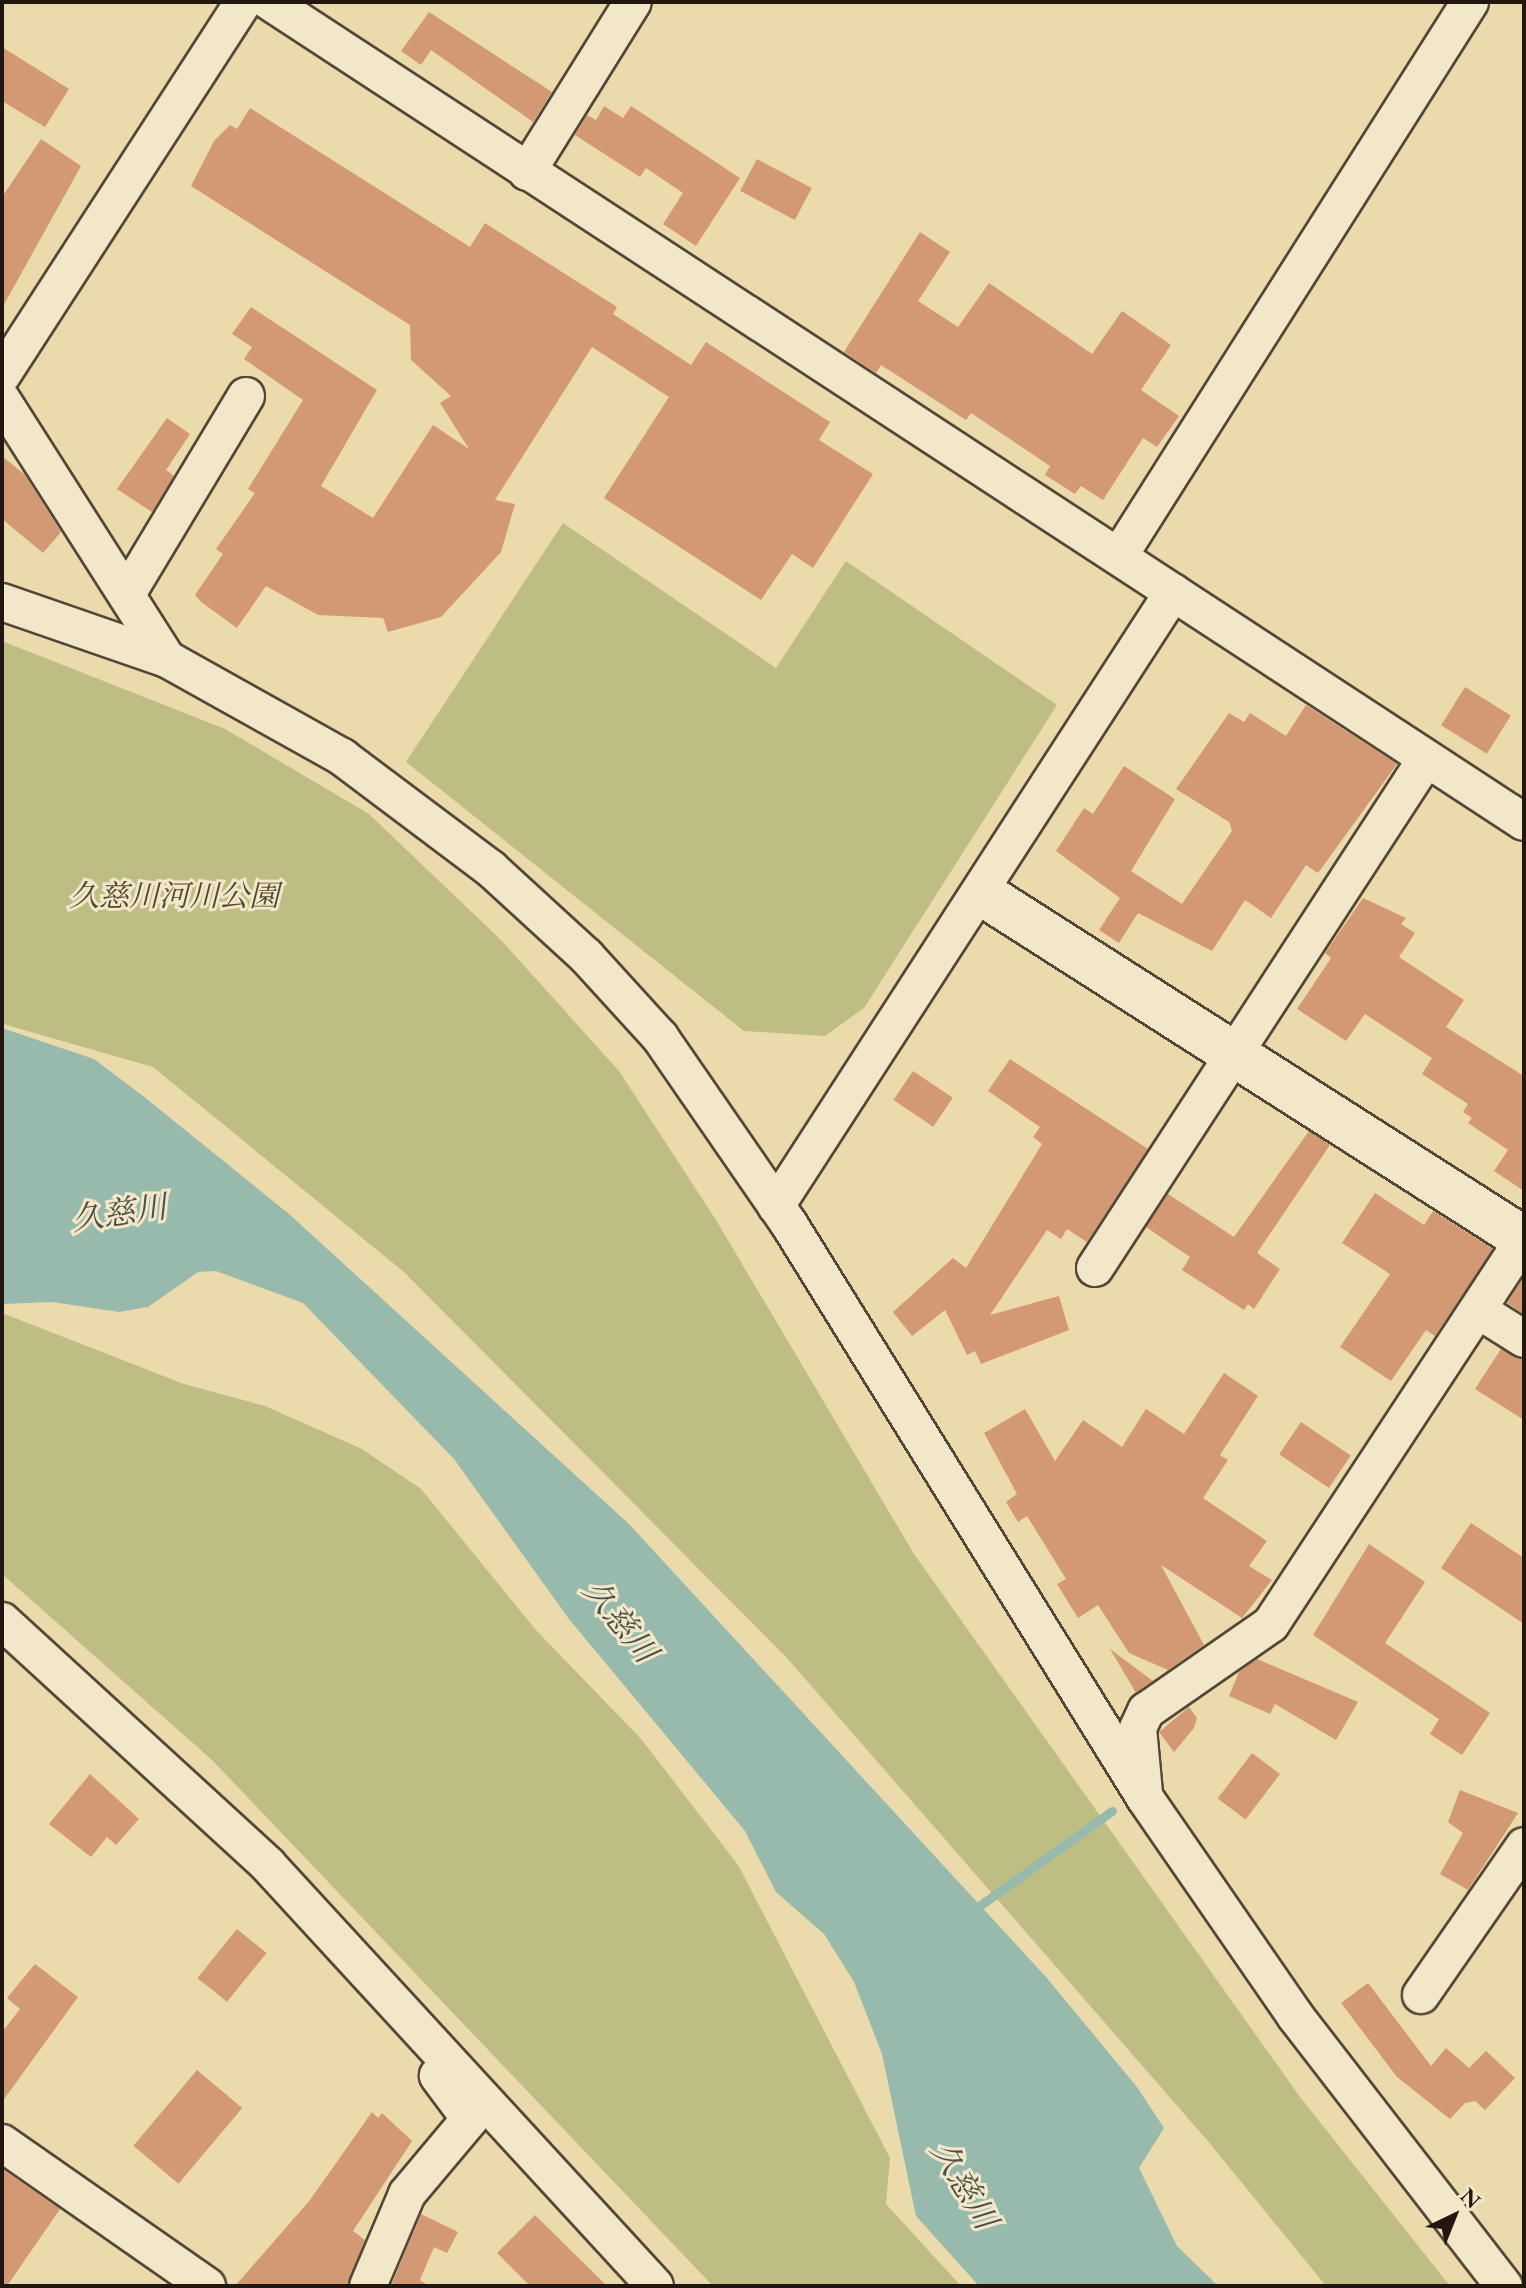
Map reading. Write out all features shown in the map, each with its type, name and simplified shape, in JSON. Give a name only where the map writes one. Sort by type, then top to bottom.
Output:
[{"type":"street","points":[[2,375],[243,2]]},
{"type":"street","points":[[270,2],[1524,822]]},
{"type":"street","points":[[527,172],[633,2]]},
{"type":"street","points":[[1119,556],[1470,2]]},
{"type":"street","points":[[127,594],[246,396]]},
{"type":"street","points":[[2,400],[167,659]]},
{"type":"street","points":[[776,1206],[983,894],[1173,592]]},
{"type":"street","points":[[2,602],[167,659],[342,757],[491,869],[586,956],[660,1037],[776,1206],[1145,1798],[1296,2017],[1504,2286]]},
{"type":"street","points":[[1095,1268],[1426,759]]},
{"type":"street","points":[[983,894],[1524,1239],[1271,1624],[1146,1711],[1138,1728],[1145,1798]]},
{"type":"street","points":[[1478,1310],[1524,1339]]},
{"type":"street","points":[[2,1621],[267,1864],[655,2286]]},
{"type":"street","points":[[1421,1995],[1524,1846]]},
{"type":"street","points":[[363,1971],[470,2119],[407,2194],[368,2286]]},
{"type":"street","points":[[2,2143],[207,2286]]},
{"type":"green space","points":[[563,523],[776,668],[846,561],[1057,705],[864,1008],[825,1036],[744,1031],[406,762]]},
{"type":"green space","name":"久慈川河川公園","points":[[2,641],[225,729],[369,814],[501,940],[619,1071],[716,1220],[914,1554],[1300,2097],[1450,2286],[1326,2286],[1207,2140],[787,1658],[404,1272],[153,1067],[3,1024]]},
{"type":"green space","points":[[2,1313],[184,1384],[265,1406],[362,1449],[421,1489],[535,1629],[642,1740],[738,1865],[890,2158],[886,2204],[961,2286],[713,2286],[212,1760],[2,1574]]},
{"type":"water","name":"久慈川","points":[[2,1028],[94,1059],[143,1096],[289,1214],[629,1524],[1046,1977],[1137,2087],[1164,2128],[1139,2168],[1177,2246],[1218,2286],[979,2286],[916,2216],[882,2054],[854,1982],[824,1934],[776,1892],[745,1831],[569,1619],[454,1459],[303,1303],[216,1271],[198,1272],[148,1307],[119,1312],[52,1302],[2,1304]]},
{"type":"building","points":[[429,12],[552,92],[533,122],[431,50],[421,65],[401,51]]},
{"type":"building","points":[[2,47],[69,89],[45,127],[2,101]]},
{"type":"building","points":[[604,106],[623,118],[631,106],[740,178],[696,246],[663,224],[683,193],[646,168],[640,177],[575,135],[587,115],[596,120]]},
{"type":"building","points":[[250,108],[470,247],[485,223],[617,307],[613,314],[691,365],[706,342],[830,422],[819,440],[873,474],[813,568],[792,554],[761,600],[604,498],[669,397],[592,347],[495,500],[515,504],[501,552],[441,617],[388,632],[383,618],[318,615],[266,586],[237,628],[201,602],[195,595],[223,554],[216,549],[255,493],[248,489],[303,400],[244,359],[252,347],[232,334],[251,307],[377,390],[321,486],[373,518],[433,425],[469,449],[440,403],[451,396],[411,360],[410,325],[191,186],[214,141],[230,125],[237,129]]},
{"type":"building","points":[[41,139],[81,166],[2,308],[2,197]]},
{"type":"building","points":[[757,159],[812,188],[795,220],[740,191]]},
{"type":"building","points":[[920,232],[950,252],[918,301],[958,327],[989,283],[1092,354],[1122,311],[1171,345],[1141,390],[1179,416],[1157,447],[1143,438],[1103,500],[1081,486],[1075,494],[1045,475],[1050,466],[971,413],[966,420],[881,365],[876,373],[844,352]]},
{"type":"building","points":[[167,418],[190,434],[166,470],[174,476],[152,512],[117,489]]},
{"type":"building","points":[[2,456],[25,475],[61,532],[43,553],[2,519]]},
{"type":"building","points":[[1465,687],[1511,716],[1487,754],[1441,725]]},
{"type":"building","points":[[1306,705],[1397,764],[1318,873],[1306,865],[1271,918],[1245,900],[1212,951],[1138,913],[1119,943],[1099,930],[1120,898],[1056,851],[1084,808],[1093,814],[1124,766],[1175,799],[1131,871],[1182,904],[1232,831],[1229,822],[1176,789],[1229,713],[1244,722],[1250,713],[1286,736]]},
{"type":"building","points":[[1363,898],[1406,918],[1401,924],[1415,933],[1399,957],[1464,1000],[1446,1027],[1524,1076],[1524,1191],[1494,1171],[1508,1150],[1468,1123],[1472,1118],[1463,1112],[1468,1104],[1422,1074],[1432,1058],[1365,1014],[1346,1041],[1297,1009],[1331,958],[1325,953]]},
{"type":"building","points":[[1010,1059],[1148,1149],[1087,1242],[1067,1229],[1061,1239],[1047,1230],[990,1315],[1059,1296],[1069,1330],[981,1364],[975,1351],[967,1355],[945,1310],[912,1336],[893,1312],[953,1258],[966,1268],[1042,1144],[1033,1137],[1040,1127],[988,1091]]},
{"type":"building","points":[[913,1071],[953,1098],[933,1127],[893,1100]]},
{"type":"building","points":[[1309,1131],[1330,1145],[1257,1253],[1280,1269],[1254,1309],[1248,1304],[1244,1310],[1182,1270],[1190,1257],[1146,1227],[1168,1194],[1234,1237]]},
{"type":"building","points":[[1375,1193],[1424,1225],[1433,1211],[1493,1249],[1435,1336],[1426,1330],[1391,1381],[1340,1347],[1390,1274],[1342,1243]]},
{"type":"building","points":[[1524,1277],[1524,1314],[1507,1303]]},
{"type":"building","points":[[1501,1349],[1524,1360],[1524,1420],[1475,1389]]},
{"type":"building","points":[[1224,1373],[1258,1396],[1220,1455],[1228,1460],[1203,1498],[1267,1541],[1249,1566],[1272,1580],[1242,1618],[1161,1565],[1204,1645],[1168,1670],[1129,1653],[1098,1605],[1078,1618],[1057,1584],[1066,1579],[1027,1516],[1018,1522],[1006,1502],[1017,1494],[984,1433],[1025,1409],[1055,1461],[1083,1420],[1122,1447],[1146,1409],[1184,1434]]},
{"type":"building","points":[[1301,1422],[1351,1456],[1329,1488],[1279,1454]]},
{"type":"building","points":[[1471,1523],[1524,1558],[1524,1624],[1441,1568]]},
{"type":"building","points":[[1369,1544],[1425,1582],[1385,1643],[1490,1713],[1462,1755],[1430,1734],[1439,1719],[1313,1635]]},
{"type":"building","points":[[1110,1649],[1153,1681],[1136,1693]]},
{"type":"building","points":[[1257,1659],[1358,1702],[1336,1740],[1275,1704],[1270,1714],[1229,1696],[1239,1672]]},
{"type":"building","points":[[1189,1707],[1197,1718],[1194,1728],[1174,1752],[1159,1732]]},
{"type":"building","points":[[1252,1753],[1280,1774],[1246,1820],[1218,1799]]},
{"type":"building","points":[[90,1774],[139,1819],[116,1845],[107,1837],[91,1857],[49,1824]]},
{"type":"building","points":[[1460,1790],[1518,1813],[1468,1890],[1440,1874],[1463,1833],[1448,1822]]},
{"type":"building","points":[[237,1929],[267,1953],[227,2002],[197,1978]]},
{"type":"building","points":[[35,1964],[78,1997],[2,2102],[2,2032],[20,2009],[7,1998]]},
{"type":"building","points":[[1368,1983],[1431,2066],[1446,2048],[1469,2068],[1486,2051],[1515,2078],[1485,2110],[1475,2101],[1465,2103],[1450,2119],[1397,2077],[1341,2003]]},
{"type":"building","points":[[197,2070],[242,2108],[179,2184],[133,2146]]},
{"type":"building","points":[[372,2112],[378,2118],[382,2113],[412,2141],[353,2231],[365,2240],[347,2286],[235,2286],[310,2200]]},
{"type":"building","points":[[2,2169],[60,2209],[7,2286],[2,2286]]},
{"type":"building","points":[[421,2214],[458,2232],[447,2253],[434,2247],[420,2280],[429,2286],[391,2286]]},
{"type":"building","points":[[535,2215],[607,2286],[530,2286],[497,2253]]},
{"type":"waterway","points":[[968,1914],[1112,1811]]}]
